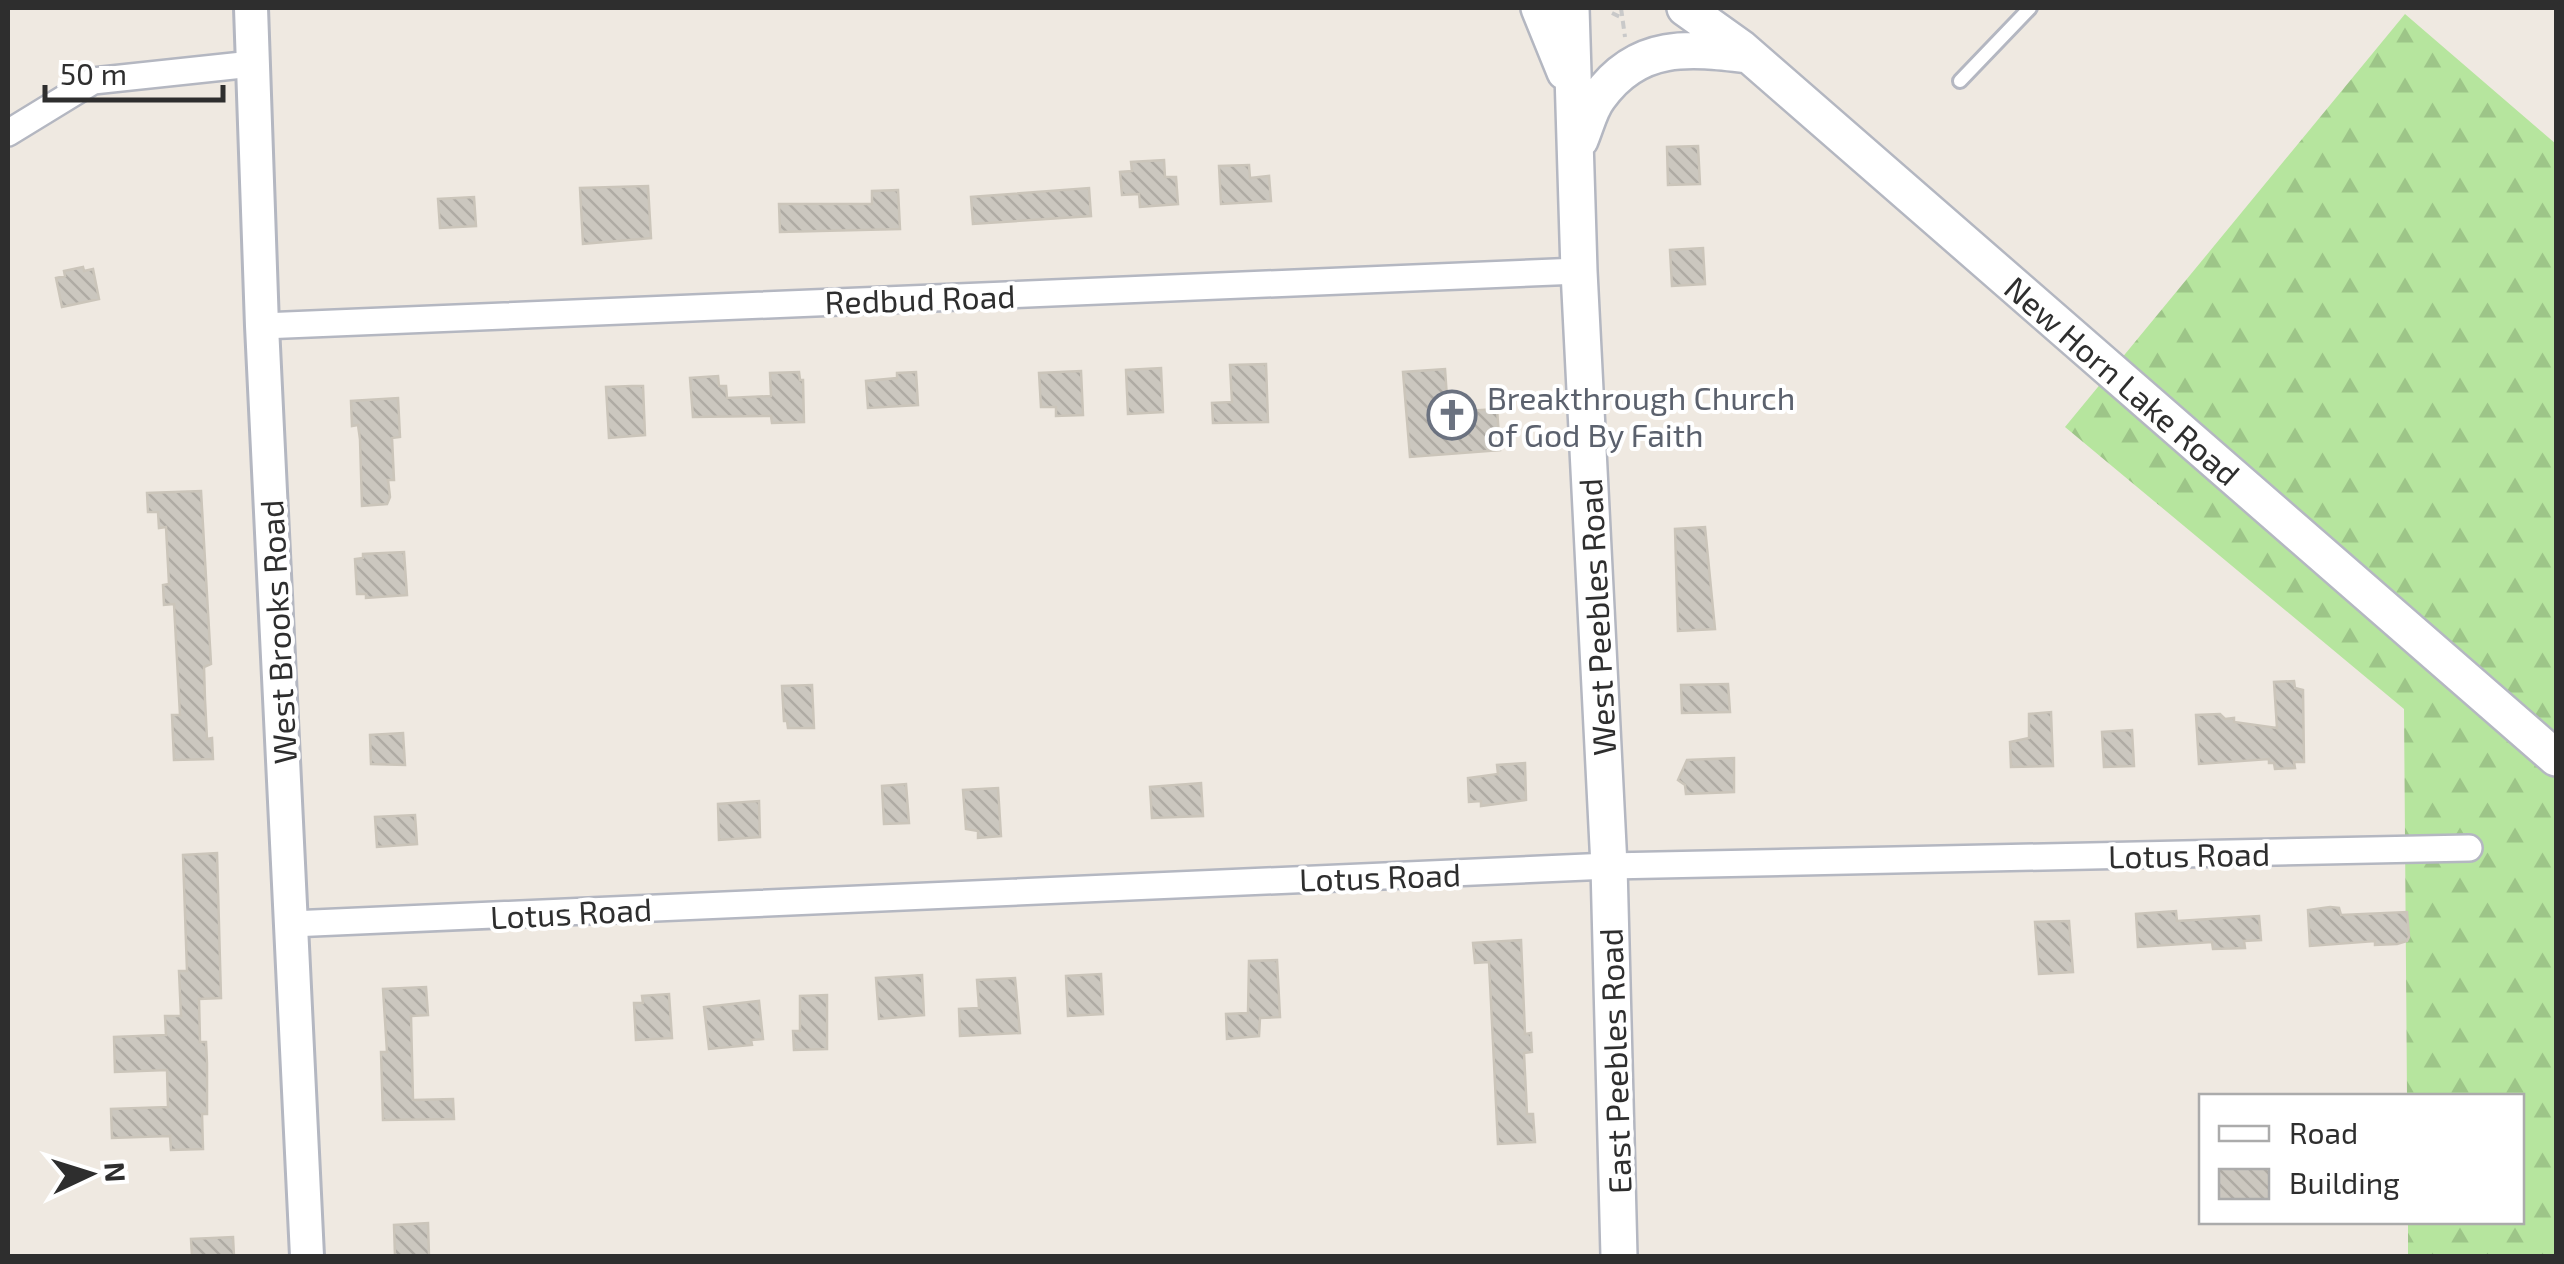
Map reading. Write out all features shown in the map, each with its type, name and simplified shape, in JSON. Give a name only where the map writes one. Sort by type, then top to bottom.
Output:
[{"type":"main road","points":[[1540,8],[1574,94]]},
{"type":"main road","name":"West Peebles Road","points":[[1571,8],[1579,270],[1609,866]]},
{"type":"main road","name":"New Horn Lake Road","points":[[1697,13],[2556,758]]},
{"type":"main road","points":[[1576,150],[1598,98],[1623,72],[1650,54],[1693,49],[1749,56]]},
{"type":"main road","name":"East Peebles Road","points":[[1609,866],[1619,1256]]},
{"type":"street","name":"West Brooks Road","points":[[251,8],[262,326],[307,1256]]},
{"type":"street","points":[[8,133],[93,81],[252,64]]},
{"type":"street","name":"Redbud Road","points":[[262,326],[1579,270]]},
{"type":"street","name":"Lotus Road","points":[[292,924],[1609,866],[2469,848]]},
{"type":"lane","points":[[1960,81],[2030,8]]},
{"type":"path","points":[[1621,8],[1626,44]]},
{"type":"path","points":[[1612,13],[1622,18]]},
{"type":"green space","points":[[2405,14],[2556,144],[2556,1256],[2408,1256],[2408,1224],[2524,1224],[2524,1094],[2407,1094],[2404,709],[2065,427]]},
{"type":"building","points":[[1698,146],[1700,184],[1668,185],[1667,147]]},
{"type":"building","points":[[1164,160],[1165,177],[1176,177],[1178,204],[1140,207],[1139,194],[1122,195],[1120,172],[1132,171],[1131,162]]},
{"type":"building","points":[[1249,165],[1250,178],[1269,176],[1271,201],[1221,204],[1219,166]]},
{"type":"building","points":[[648,186],[651,238],[583,244],[580,188]]},
{"type":"building","points":[[1089,188],[1091,216],[973,224],[971,197]]},
{"type":"building","points":[[898,190],[900,229],[780,232],[779,204],[872,204],[872,191]]},
{"type":"building","points":[[474,197],[476,226],[440,228],[438,199]]},
{"type":"building","points":[[1703,248],[1705,284],[1672,286],[1670,250]]},
{"type":"building","points":[[83,267],[84,271],[93,269],[99,299],[62,307],[56,278],[65,276],[64,271]]},
{"type":"building","points":[[1266,364],[1268,422],[1213,423],[1212,403],[1232,402],[1230,365]]},
{"type":"building","points":[[1161,368],[1163,412],[1128,414],[1126,370]]},
{"type":"building","name":"Breakthrough Church of God By Faith","points":[[1445,369],[1448,412],[1497,409],[1500,450],[1410,457],[1403,372]]},
{"type":"building","points":[[1081,371],[1083,415],[1056,416],[1056,407],[1041,407],[1039,373]]},
{"type":"building","points":[[799,372],[803,380],[804,422],[772,423],[771,416],[693,417],[690,378],[718,376],[719,386],[726,386],[727,398],[771,396],[770,373]]},
{"type":"building","points":[[916,372],[918,405],[868,408],[866,381]]},
{"type":"building","points":[[643,386],[645,435],[609,438],[606,387]]},
{"type":"building","points":[[398,398],[400,437],[392,438],[394,480],[388,480],[390,497],[387,504],[362,506],[360,439],[358,425],[352,426],[351,401]]},
{"type":"building","points":[[201,491],[211,664],[204,667],[205,700],[207,739],[212,738],[213,759],[174,760],[172,715],[180,715],[174,604],[164,605],[163,585],[169,584],[166,527],[159,528],[158,512],[148,512],[147,493]]},
{"type":"building","points":[[1705,527],[1715,629],[1678,631],[1675,529]]},
{"type":"building","points":[[404,552],[407,595],[366,598],[366,594],[357,594],[355,559],[363,558],[363,554]]},
{"type":"building","points":[[2294,681],[2295,688],[2303,690],[2304,762],[2294,762],[2295,768],[2275,769],[2269,759],[2199,764],[2196,715],[2220,714],[2225,719],[2234,718],[2234,722],[2277,728],[2274,682]]},
{"type":"building","points":[[1728,684],[1730,712],[1682,713],[1681,685]]},
{"type":"building","points":[[812,685],[814,728],[788,728],[782,686]]},
{"type":"building","points":[[2051,712],[2053,766],[2011,767],[2010,742],[2029,738],[2029,714]]},
{"type":"building","points":[[2132,730],[2134,766],[2104,767],[2102,732]]},
{"type":"building","points":[[403,733],[405,765],[371,764],[370,735]]},
{"type":"building","points":[[1734,758],[1734,792],[1686,794],[1685,785],[1678,780],[1687,760]]},
{"type":"building","points":[[1525,763],[1526,800],[1481,806],[1481,801],[1469,802],[1468,778],[1498,774],[1497,765]]},
{"type":"building","points":[[1201,783],[1203,816],[1152,818],[1150,787]]},
{"type":"building","points":[[906,784],[909,823],[884,824],[882,786]]},
{"type":"building","points":[[998,788],[1001,836],[978,838],[978,831],[966,829],[963,790]]},
{"type":"building","points":[[759,801],[760,837],[719,840],[718,804]]},
{"type":"building","points":[[415,815],[417,844],[377,847],[375,817]]},
{"type":"building","points":[[217,853],[221,998],[199,999],[200,1042],[206,1042],[207,1063],[203,1149],[171,1150],[170,1136],[112,1138],[111,1109],[168,1107],[167,1070],[115,1072],[114,1037],[166,1035],[165,1016],[181,1016],[179,971],[187,971],[183,855]]},
{"type":"building","points":[[2339,908],[2341,915],[2407,912],[2409,937],[2397,944],[2375,945],[2375,941],[2310,946],[2308,910]]},
{"type":"building","points":[[2176,911],[2177,921],[2259,916],[2261,940],[2244,941],[2245,948],[2213,949],[2212,942],[2138,947],[2136,914]]},
{"type":"building","points":[[2069,921],[2073,972],[2039,974],[2035,922]]},
{"type":"building","points":[[1521,940],[1525,1034],[1531,1033],[1532,1052],[1524,1053],[1527,1114],[1533,1114],[1535,1142],[1498,1144],[1489,962],[1475,963],[1473,943]]},
{"type":"building","points":[[1277,960],[1280,1017],[1260,1018],[1259,1036],[1227,1039],[1226,1014],[1248,1013],[1249,961]]},
{"type":"building","points":[[1101,974],[1103,1014],[1068,1016],[1066,976]]},
{"type":"building","points":[[922,975],[924,1015],[879,1019],[876,978]]},
{"type":"building","points":[[1015,978],[1020,1033],[960,1036],[959,1009],[979,1008],[977,980]]},
{"type":"building","points":[[426,987],[428,1015],[411,1016],[413,1100],[453,1099],[454,1119],[383,1120],[381,1052],[387,1052],[383,989]]},
{"type":"building","points":[[669,994],[672,1038],[636,1040],[634,1003],[643,1003],[642,996]]},
{"type":"building","points":[[827,995],[827,1049],[794,1050],[793,1031],[800,1031],[800,996]]},
{"type":"building","points":[[759,1001],[763,1039],[751,1040],[752,1045],[709,1049],[704,1007]]},
{"type":"building","points":[[428,1223],[429,1256],[395,1256],[394,1225]]},
{"type":"building","points":[[233,1237],[234,1256],[192,1256],[191,1239]]},
{"type":"place","name":"Breakthrough Church of God By Faith","points":[[1452,415]]}]
